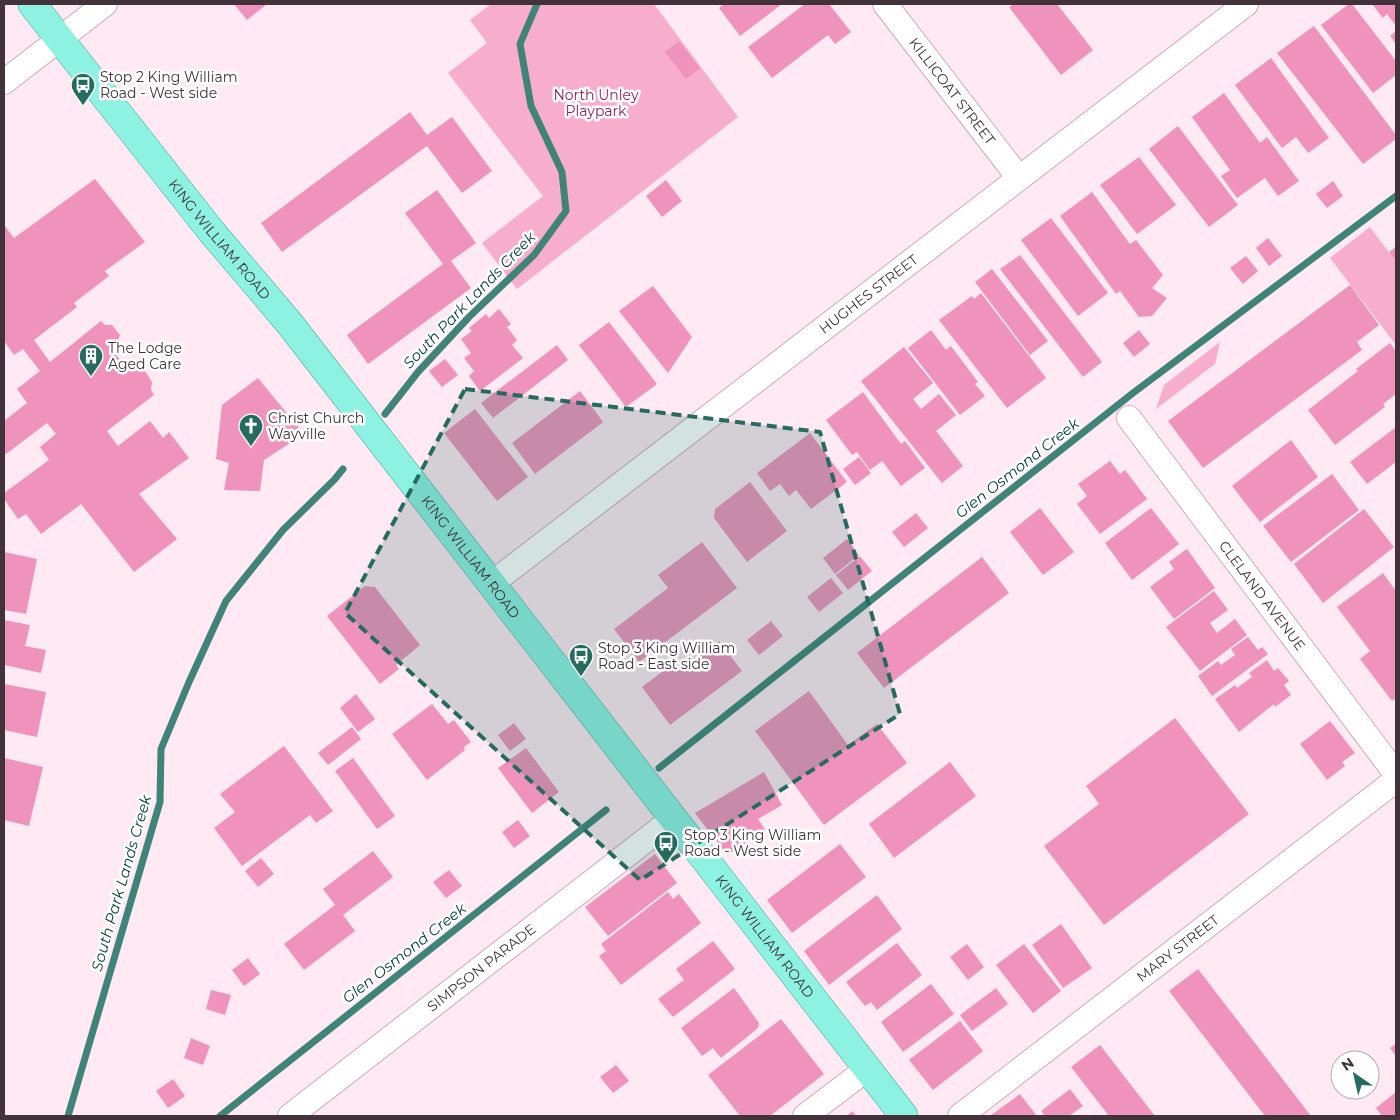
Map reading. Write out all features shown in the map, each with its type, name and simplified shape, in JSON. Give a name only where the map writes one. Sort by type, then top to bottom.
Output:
[{"type":"main road","name":"KING WILLIAM ROAD","points":[[32,4],[210,231],[290,324],[904,1116]]},
{"type":"street","points":[[4,82],[105,4]]},
{"type":"street","name":"KILLICOAT STREET","points":[[885,4],[1019,178]]},
{"type":"street","name":"HUGHES STREET","points":[[491,584],[1246,4]]},
{"type":"street","name":"CLELAND AVENUE","points":[[1129,418],[1396,774]]},
{"type":"street","name":"MARY STREET","points":[[960,1116],[1396,780]]},
{"type":"street","name":"SIMPSON PARADE","points":[[290,1116],[673,819]]},
{"type":"street","points":[[806,1116],[867,1069]]},
{"type":"highlighted area","points":[[465,389],[820,432],[900,714],[640,880],[345,613]]},
{"type":"green space","name":"North Unley Playpark","points":[[491,4],[654,4],[738,117],[517,289],[482,243],[543,196],[448,73],[487,43],[470,20]]},
{"type":"green space","points":[[1370,227],[1396,262],[1396,345],[1330,258]]},
{"type":"green space","points":[[1220,342],[1215,364],[1156,409],[1164,385]]},
{"type":"building","points":[[234,4],[267,4],[247,20]]},
{"type":"building","points":[[724,4],[782,4],[740,36],[719,8]]},
{"type":"building","points":[[805,4],[829,4],[851,32],[835,44],[828,35],[772,78],[748,47]]},
{"type":"building","points":[[1014,4],[1057,4],[1093,50],[1061,75],[1009,7]]},
{"type":"building","points":[[1349,4],[1352,4],[1396,61],[1396,75],[1373,93],[1321,25]]},
{"type":"building","points":[[1372,4],[1396,4],[1396,26],[1387,14],[1383,18]]},
{"type":"building","points":[[1314,26],[1396,135],[1396,139],[1363,164],[1277,53]]},
{"type":"building","points":[[1396,31],[1396,44],[1390,36]]},
{"type":"building","points":[[679,41],[700,68],[686,79],[665,52]]},
{"type":"building","points":[[1271,58],[1329,138],[1308,153],[1296,137],[1282,148],[1235,85]]},
{"type":"building","points":[[1224,93],[1260,143],[1267,137],[1299,181],[1278,196],[1265,178],[1237,198],[1221,176],[1230,170],[1192,117]]},
{"type":"building","points":[[410,112],[427,135],[452,117],[492,171],[462,193],[427,146],[282,252],[261,223]]},
{"type":"building","points":[[1178,126],[1238,205],[1209,227],[1149,149]]},
{"type":"building","points":[[1139,157],[1176,205],[1137,234],[1100,185]]},
{"type":"building","name":"The Lodge Aged Care","points":[[95,179],[145,242],[105,271],[109,276],[74,303],[77,307],[34,340],[50,362],[101,321],[105,325],[112,325],[120,335],[117,344],[121,349],[115,353],[128,370],[134,365],[139,371],[145,371],[152,382],[151,390],[154,395],[107,431],[118,446],[150,421],[163,438],[169,432],[189,458],[139,494],[177,539],[134,572],[81,504],[41,534],[26,514],[18,519],[4,499],[4,493],[49,460],[40,447],[56,434],[47,423],[6,454],[4,451],[4,421],[27,403],[17,389],[40,371],[23,349],[14,355],[4,341],[4,225],[14,238]]},
{"type":"building","points":[[666,180],[682,201],[662,217],[646,196]]},
{"type":"building","points":[[1333,181],[1343,196],[1327,208],[1316,194]]},
{"type":"building","points":[[437,190],[476,243],[451,261],[471,288],[368,364],[347,335],[443,264],[405,213]]},
{"type":"building","points":[[1092,192],[1130,244],[1136,240],[1163,275],[1152,288],[1167,298],[1152,316],[1139,317],[1120,291],[1116,294],[1060,216]]},
{"type":"building","points":[[1051,218],[1108,293],[1078,316],[1021,240]]},
{"type":"building","points":[[1268,238],[1282,256],[1269,266],[1256,248]]},
{"type":"building","points":[[1396,247],[1396,262],[1389,252]]},
{"type":"building","points":[[1020,255],[1102,362],[1083,377],[1000,269]]},
{"type":"building","points":[[1246,256],[1258,271],[1243,284],[1230,268]]},
{"type":"building","points":[[992,269],[1048,341],[1030,355],[975,282]]},
{"type":"building","points":[[1350,285],[1379,325],[1357,342],[1362,350],[1203,468],[1168,421]]},
{"type":"building","points":[[653,286],[692,337],[668,373],[619,311]]},
{"type":"building","points":[[981,293],[1046,378],[1007,408],[939,320],[972,296],[974,299]]},
{"type":"building","points":[[499,309],[511,324],[507,327],[517,340],[512,345],[523,358],[480,391],[469,376],[474,371],[464,358],[471,353],[461,339],[472,331],[469,328],[486,314],[489,318]]},
{"type":"building","points":[[609,322],[657,384],[626,407],[579,345]]},
{"type":"building","points":[[931,330],[946,350],[951,346],[978,382],[975,384],[985,396],[960,415],[908,348]]},
{"type":"building","points":[[1139,330],[1150,344],[1134,357],[1123,343]]},
{"type":"building","points":[[1390,343],[1396,351],[1396,394],[1383,404],[1385,407],[1335,445],[1308,410]]},
{"type":"building","points":[[557,345],[568,360],[493,418],[481,403]]},
{"type":"building","points":[[904,347],[933,383],[913,399],[921,409],[939,394],[956,415],[936,431],[963,466],[942,483],[861,381]]},
{"type":"building","points":[[445,359],[458,375],[442,387],[429,371]]},
{"type":"building","name":"Christ Church Wayville","points":[[258,378],[304,434],[264,460],[260,491],[224,490],[229,463],[216,459],[222,405]]},
{"type":"building","points":[[580,391],[603,422],[535,474],[512,443]]},
{"type":"building","points":[[863,392],[901,444],[905,441],[925,468],[901,486],[882,461],[870,470],[857,452],[852,455],[826,420]]},
{"type":"building","points":[[475,409],[528,477],[497,501],[444,433]]},
{"type":"building","points":[[1396,427],[1396,462],[1367,484],[1350,462]]},
{"type":"building","points":[[810,433],[847,482],[811,509],[796,490],[789,496],[780,484],[770,491],[757,473]]},
{"type":"building","points":[[1291,440],[1318,477],[1260,522],[1232,486]]},
{"type":"building","points":[[859,457],[871,473],[855,485],[843,469]]},
{"type":"building","points":[[1110,461],[1120,474],[1125,470],[1147,499],[1100,534],[1077,504],[1087,496],[1078,484]]},
{"type":"building","points":[[1332,474],[1359,510],[1291,562],[1263,526]]},
{"type":"building","points":[[750,482],[787,531],[747,562],[714,518],[715,509]]},
{"type":"building","points":[[1040,508],[1074,552],[1043,575],[1010,532]]},
{"type":"building","points":[[1151,508],[1179,544],[1132,580],[1105,543]]},
{"type":"building","points":[[1364,509],[1394,547],[1323,603],[1294,564]]},
{"type":"building","points":[[916,513],[928,528],[904,547],[892,532]]},
{"type":"building","points":[[847,539],[859,555],[835,574],[823,558]]},
{"type":"building","points":[[702,542],[737,588],[639,662],[614,629],[668,588],[658,575]]},
{"type":"building","points":[[1187,549],[1215,588],[1174,619],[1150,587],[1174,569],[1169,562]]},
{"type":"building","points":[[4,552],[37,559],[26,614],[4,610]]},
{"type":"building","points":[[860,556],[872,571],[848,590],[836,575]]},
{"type":"building","points":[[982,557],[1009,593],[884,688],[857,653]]},
{"type":"building","points":[[1383,573],[1396,591],[1396,698],[1392,701],[1360,659],[1370,651],[1337,607]]},
{"type":"building","points":[[831,578],[843,593],[819,612],[807,597]]},
{"type":"building","points":[[365,586],[375,587],[420,645],[396,665],[399,669],[380,684],[327,616]]},
{"type":"building","points":[[1214,591],[1228,610],[1210,623],[1217,633],[1235,619],[1247,635],[1200,671],[1166,627]]},
{"type":"building","points":[[4,620],[30,625],[25,646],[46,650],[41,673],[4,665]]},
{"type":"building","points":[[771,621],[783,636],[759,655],[747,640]]},
{"type":"building","points":[[1248,637],[1258,650],[1262,647],[1268,654],[1212,696],[1198,676],[1218,661],[1221,665],[1235,655],[1231,649]]},
{"type":"building","points":[[719,641],[742,671],[670,725],[642,687],[675,662],[681,670]]},
{"type":"building","points":[[1267,660],[1274,671],[1278,668],[1289,681],[1284,685],[1291,695],[1275,707],[1274,704],[1239,732],[1215,699],[1235,685],[1237,688],[1252,677],[1249,673]]},
{"type":"building","points":[[4,684],[46,692],[37,737],[4,730]]},
{"type":"building","points":[[809,691],[848,745],[877,724],[907,763],[824,825],[755,731]]},
{"type":"building","points":[[356,694],[375,719],[358,732],[340,708]]},
{"type":"building","points":[[432,704],[448,724],[454,720],[471,742],[464,747],[465,750],[427,780],[392,734]]},
{"type":"building","points":[[1175,718],[1249,814],[1104,925],[1044,846],[1099,804],[1086,786]]},
{"type":"building","points":[[1330,721],[1355,753],[1342,762],[1345,766],[1327,780],[1300,744]]},
{"type":"building","points":[[514,723],[526,739],[510,751],[498,735]]},
{"type":"building","points":[[352,727],[361,739],[328,765],[318,753]]},
{"type":"building","points":[[284,746],[333,811],[316,823],[310,815],[242,866],[214,828],[235,812],[220,794]]},
{"type":"building","points":[[526,748],[559,792],[532,813],[498,768]]},
{"type":"building","points":[[4,758],[43,767],[29,826],[4,820]]},
{"type":"building","points":[[353,758],[395,816],[377,829],[335,771]]},
{"type":"building","points":[[950,762],[976,796],[894,858],[869,824]]},
{"type":"building","points":[[764,772],[782,805],[758,819],[766,831],[727,855],[695,813]]},
{"type":"building","points":[[518,820],[530,836],[514,848],[502,832]]},
{"type":"building","points":[[840,844],[866,877],[792,933],[767,900]]},
{"type":"building","points":[[373,851],[393,877],[343,915],[355,931],[304,970],[284,944],[335,905],[323,889]]},
{"type":"building","points":[[655,854],[677,883],[608,936],[585,907]]},
{"type":"building","points":[[261,858],[274,874],[258,887],[245,871]]},
{"type":"building","points":[[449,870],[462,886],[446,898],[433,882]]},
{"type":"building","points":[[668,892],[673,899],[679,894],[701,923],[621,985],[599,956],[606,951],[601,944]]},
{"type":"building","points":[[877,895],[902,929],[829,985],[804,951]]},
{"type":"building","points":[[1061,924],[1092,968],[1063,988],[1032,945]]},
{"type":"building","points":[[713,941],[735,969],[673,1017],[658,999],[684,980],[676,969]]},
{"type":"building","points":[[897,943],[922,975],[877,1010],[871,1002],[865,1006],[846,982]]},
{"type":"building","points":[[967,944],[984,967],[968,980],[950,957]]},
{"type":"building","points":[[1024,944],[1061,991],[1033,1013],[996,965]]},
{"type":"building","points":[[248,958],[260,974],[244,986],[232,970]]},
{"type":"building","points":[[1198,969],[1311,1116],[1265,1116],[1169,991]]},
{"type":"building","points":[[931,984],[954,1014],[903,1052],[881,1022]]},
{"type":"building","points":[[734,988],[759,1023],[758,1028],[721,1058],[713,1048],[702,1056],[681,1028]]},
{"type":"building","points":[[996,988],[1008,1004],[972,1031],[960,1015]]},
{"type":"building","points":[[211,990],[231,995],[225,1015],[206,1009]]},
{"type":"building","points":[[781,1019],[824,1074],[770,1116],[740,1116],[708,1075]]},
{"type":"building","points":[[960,1021],[983,1051],[933,1090],[909,1060]]},
{"type":"building","points":[[191,1038],[210,1046],[203,1065],[184,1058]]},
{"type":"building","points":[[1396,1044],[1396,1056],[1390,1048]]},
{"type":"building","points":[[1100,1045],[1155,1116],[1109,1116],[1071,1067]]},
{"type":"building","points":[[616,1065],[629,1081],[613,1093],[600,1077]]},
{"type":"building","points":[[173,1079],[185,1096],[168,1108],[156,1091]]},
{"type":"building","points":[[1070,1089],[1083,1106],[1069,1116],[1045,1116],[1041,1111]]},
{"type":"building","points":[[1396,1092],[1396,1116],[1382,1116],[1376,1108]]},
{"type":"building","points":[[1020,1094],[1037,1116],[990,1116]]},
{"type":"building","points":[[853,1111],[856,1116],[846,1116]]},
{"type":"waterway","name":"South Park Lands Creek","points":[[385,414],[418,372],[469,317],[534,255],[566,211],[562,172],[531,106],[520,44],[537,4]]},
{"type":"waterway","name":"Glen Osmond Creek","points":[[659,768],[1133,393],[1396,196]]},
{"type":"waterway","name":"South Park Lands Creek","points":[[68,1116],[160,802],[161,749],[189,682],[226,601],[283,530],[343,469]]},
{"type":"waterway","name":"Glen Osmond Creek","points":[[220,1116],[606,810]]},
{"type":"place","name":"Stop 2 King William Road - West side","points":[[83,106]]},
{"type":"place","name":"The Lodge Aged Care","points":[[91,377]]},
{"type":"place","name":"Christ Church Wayville","points":[[251,447]]},
{"type":"place","name":"Stop 3 King William Road - East side","points":[[581,677]]},
{"type":"place","name":"Stop 3 King William Road - West side","points":[[666,864]]}]
